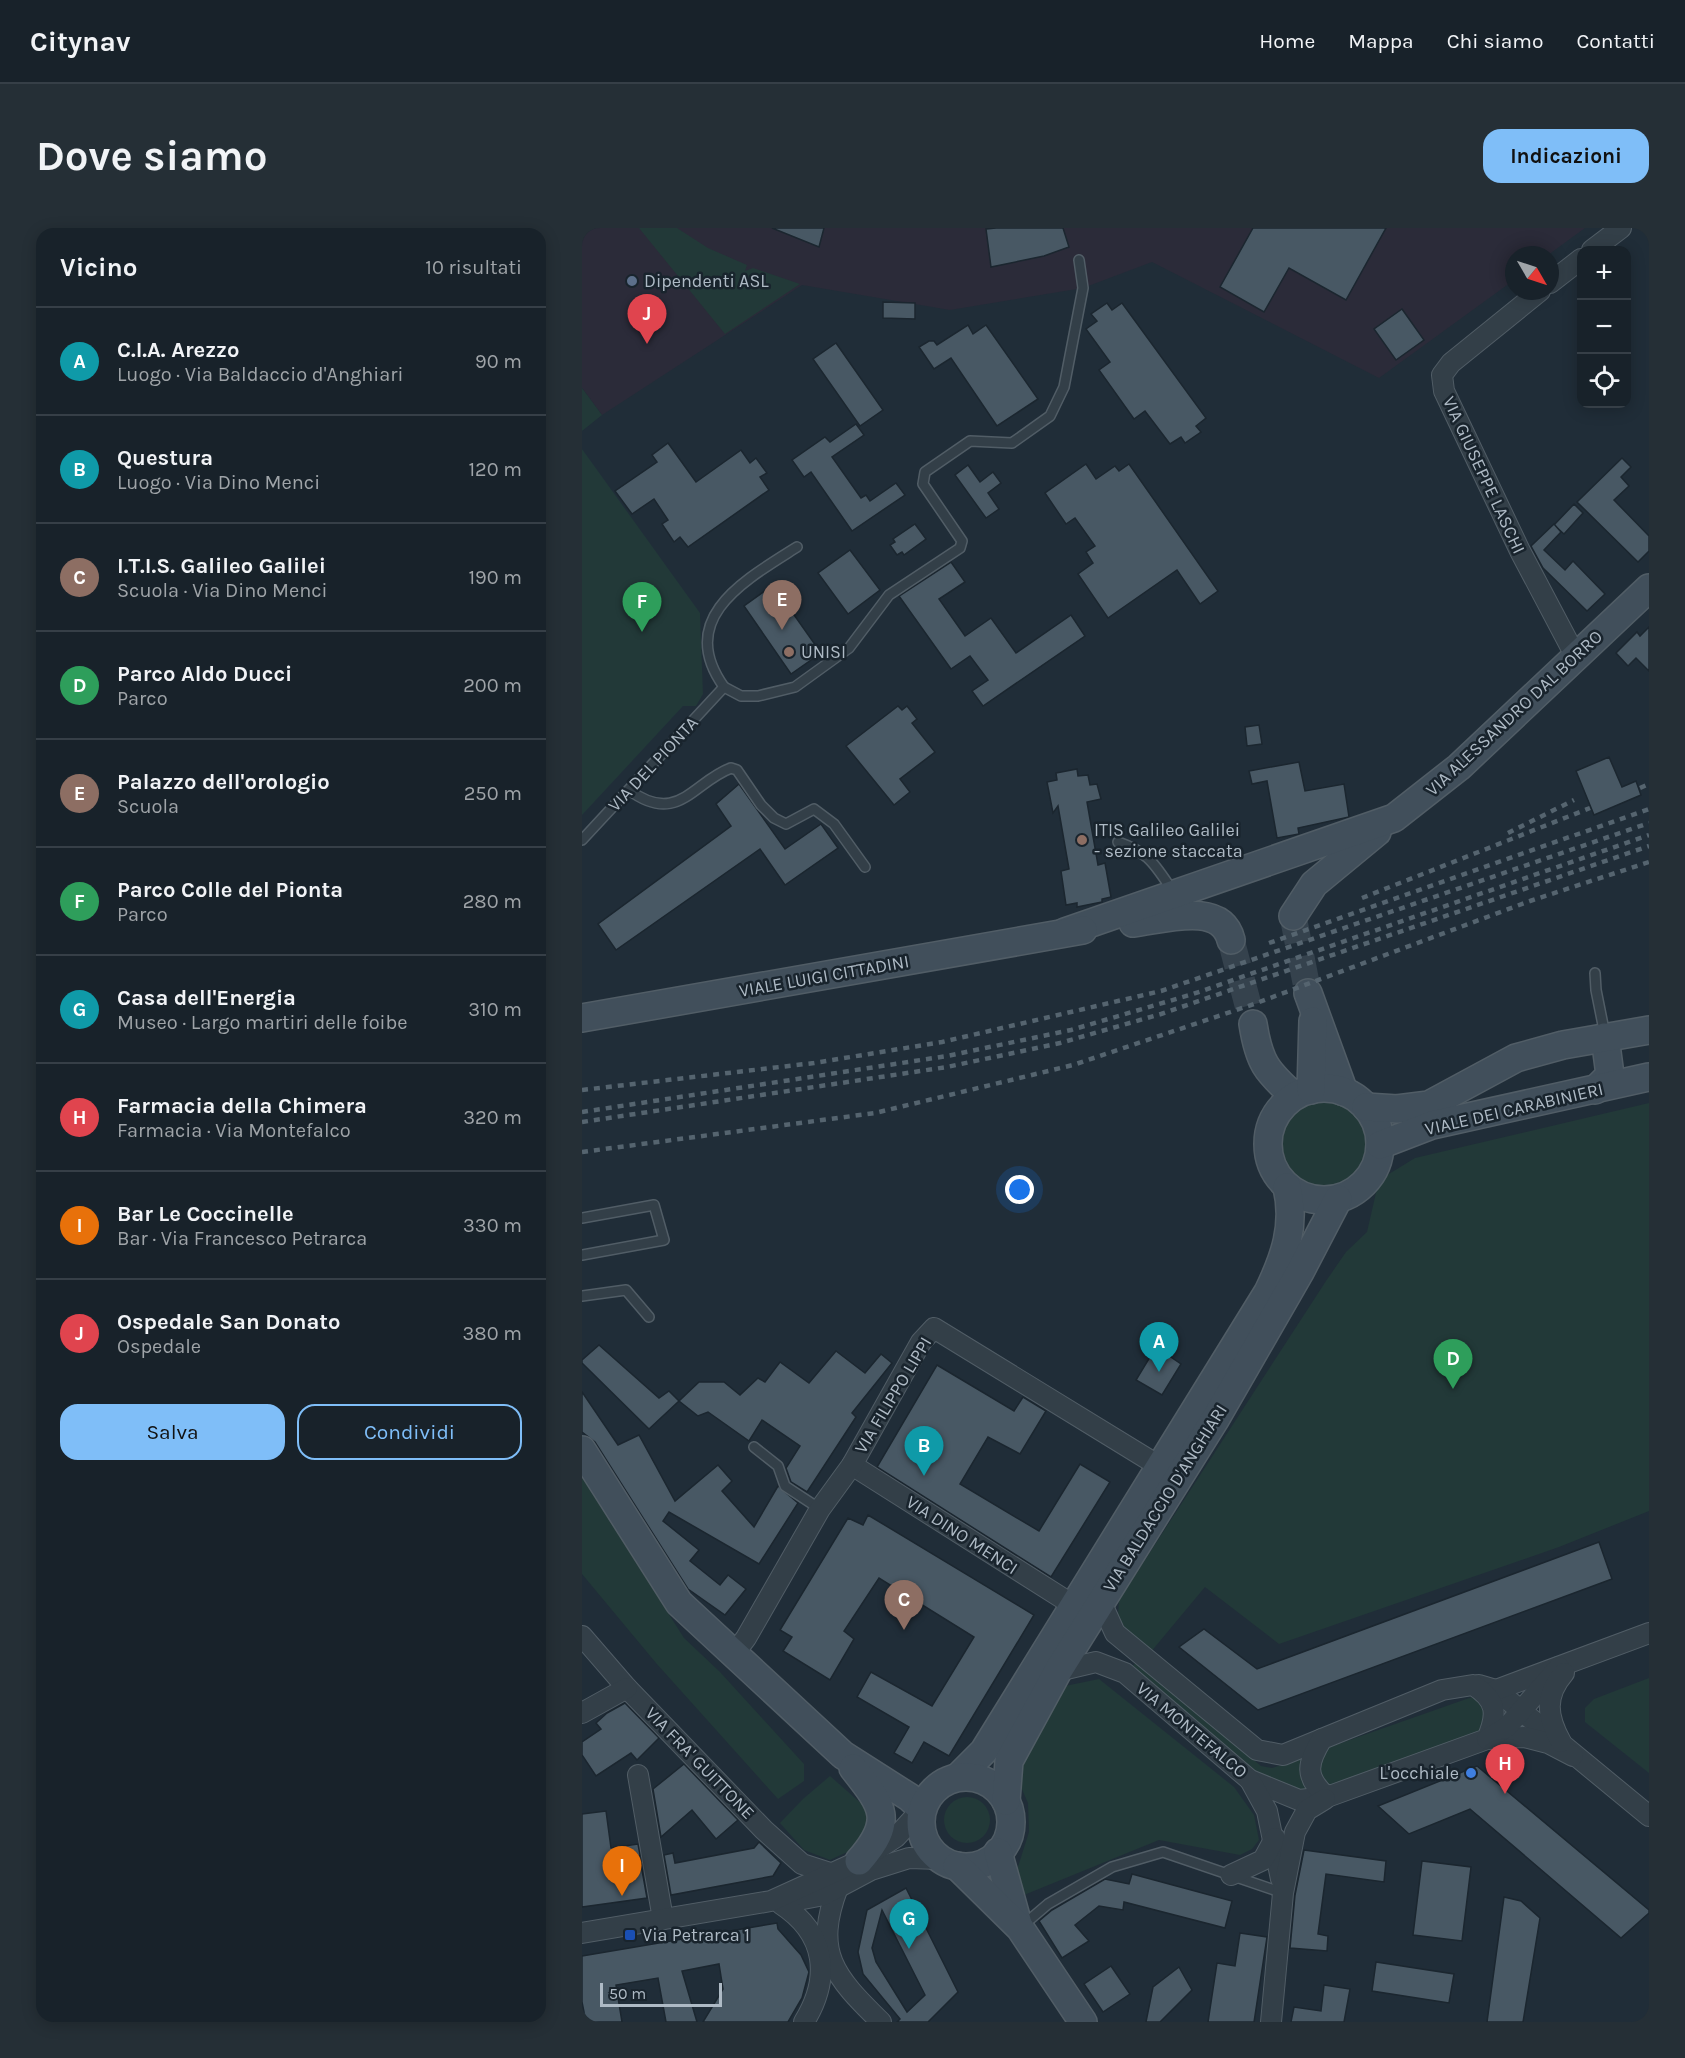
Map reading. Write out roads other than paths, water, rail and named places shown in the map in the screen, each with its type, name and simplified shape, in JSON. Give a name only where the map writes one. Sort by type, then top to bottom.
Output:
[{"type":"main road","name":"VIA ALESSANDRO DAL BORRO","points":[[1065,932],[1101,922],[1394,818],[1459,767],[1649,588]]},
{"type":"main road","points":[[1293,916],[1314,884],[1394,818]]},
{"type":"main road","points":[[1065,932],[1198,915],[1214,919],[1227,927],[1231,937]]},
{"type":"main road","name":"VIALE LUIGI CITTADINI","points":[[582,1018],[870,969],[1065,932]]},
{"type":"main road","points":[[1303,1093],[1313,1023],[1308,993],[1344,1092]]},
{"type":"main road","points":[[1253,1024],[1258,1054],[1272,1077],[1303,1093]]},
{"type":"main road","name":"VIALE DEI CARABINIERI","points":[[1366,1107],[1397,1109],[1429,1105],[1516,1058],[1605,1037],[1649,1030]]},
{"type":"main road","points":[[1595,1090],[1610,1075],[1605,1037]]},
{"type":"main road","name":"VIALE DEI CARABINIERI","points":[[1380,1145],[1432,1125],[1649,1077]]},
{"type":"main road","points":[[1328,1088],[1344,1092],[1366,1107],[1378,1132],[1380,1145],[1377,1163],[1368,1179],[1355,1191],[1338,1199],[1311,1199],[1287,1187],[1273,1168],[1268,1146],[1272,1123],[1285,1104],[1303,1093],[1328,1088]]},
{"type":"main road","name":"VIA BALDACCIO D'ANGHIARI","points":[[958,1777],[984,1750],[1268,1292],[1283,1262],[1291,1225],[1292,1209],[1287,1187]]},
{"type":"main road","name":"VIA BALDACCIO D'ANGHIARI","points":[[1006,1801],[1009,1761],[1058,1671],[1216,1418],[1338,1199]]},
{"type":"main road","points":[[582,1450],[680,1603],[733,1655],[843,1755],[909,1797],[922,1809]]},
{"type":"main road","points":[[843,1755],[881,1807],[881,1826],[873,1845],[859,1861]]},
{"type":"main road","points":[[948,1862],[972,1866],[986,1862],[998,1852],[1010,1828],[1010,1814],[1006,1801],[998,1790],[986,1781],[972,1777],[958,1777],[936,1788],[922,1809],[920,1823],[923,1836],[929,1849],[948,1862],[1020,1928],[1083,2022]]},
{"type":"main road","points":[[998,1852],[1020,1928]]},
{"type":"street","points":[[1597,246],[1621,228]]},
{"type":"street","points":[[1559,276],[1577,262]]},
{"type":"street","name":"VIA GIUSEPPE LASCHI","points":[[1529,300],[1458,356],[1442,375],[1444,391],[1520,551],[1576,657]]},
{"type":"street","name":"VIA FILIPPO LIPPI","points":[[733,1655],[746,1638],[820,1509],[852,1465],[921,1342],[934,1328],[1159,1466]]},
{"type":"street","name":"VIA DINO MENCI","points":[[852,1465],[1073,1605]]},
{"type":"street","name":"VIA MONTEFALCO","points":[[1101,1602],[1115,1633],[1257,1750],[1283,1755],[1442,1690],[1484,1685],[1496,1690],[1521,1709],[1568,1751],[1649,1816]]},
{"type":"street","points":[[1496,1690],[1649,1633]]},
{"type":"street","name":"VIA FRA' GUITTONE","points":[[582,1636],[627,1688],[764,1830],[802,1864],[828,1880]]},
{"type":"street","name":"VIA MONTEFALCO","points":[[1058,1671],[1096,1662],[1125,1673],[1250,1780],[1299,1800],[1327,1797],[1487,1739],[1524,1737],[1568,1751]]},
{"type":"street","points":[[1487,1739],[1507,1727],[1521,1709],[1567,1664]]},
{"type":"street","name":"VIA MONTEFALCO","points":[[1567,1664],[1554,1684],[1548,1708],[1552,1727],[1568,1751]]},
{"type":"street","points":[[1473,1685],[1487,1694],[1495,1714],[1487,1739]]},
{"type":"street","points":[[582,1713],[627,1688]]},
{"type":"street","points":[[1271,2022],[1283,1893],[1295,1832],[1307,1810],[1327,1797],[1316,1787],[1309,1768],[1312,1755],[1322,1739]]},
{"type":"street","points":[[638,1775],[663,1919]]},
{"type":"street","points":[[1250,1780],[1267,1811],[1275,1838],[1283,1893]]},
{"type":"street","points":[[582,1933],[663,1919],[788,1904],[896,1837],[922,1809]]},
{"type":"street","points":[[1231,1875],[1263,1860],[1275,1838]]},
{"type":"street","points":[[788,1904],[828,1880],[909,1858],[948,1862]]},
{"type":"street","points":[[828,1880],[826,1940],[833,1963],[844,1982],[881,2022]]},
{"type":"street","points":[[788,1904],[819,1953],[823,1972],[809,2014]]},
{"type":"street","points":[[809,2014],[824,1997],[835,1995],[861,2002]]},
{"type":"lane","points":[[796,547],[754,574],[718,608],[706,632],[711,669],[724,687],[741,696],[795,687],[849,648],[889,595],[960,548],[962,541],[923,484],[925,472],[970,441],[1012,443],[1050,416],[1064,387],[1083,288],[1079,260]]},
{"type":"lane","name":"VIA DEL PIONTA","points":[[582,840],[724,687]]},
{"type":"lane","points":[[629,790],[642,800],[660,804],[697,791],[723,771],[731,768],[774,818],[786,824],[814,809],[826,816],[865,867]]},
{"type":"lane","points":[[1190,877],[1217,871],[1259,854],[1394,818]]},
{"type":"lane","points":[[1118,842],[1141,850],[1152,860],[1168,883]]},
{"type":"lane","points":[[1101,922],[1150,892]]},
{"type":"lane","points":[[1595,973],[1605,1037]]},
{"type":"lane","points":[[582,1218],[654,1205],[664,1240],[582,1255]]},
{"type":"lane","points":[[582,1296],[626,1290],[649,1317]]},
{"type":"lane","points":[[754,1447],[778,1466],[785,1486],[820,1509]]},
{"type":"lane","points":[[1020,1928],[1048,1904],[1112,1867],[1163,1852],[1283,1893]]},
{"type":"tunnel","points":[[1293,916],[1308,993]]},
{"type":"tunnel","points":[[1231,940],[1253,1024]]},
{"type":"railway","points":[[1640,788],[1649,784]]},
{"type":"railway","points":[[1508,833],[1574,800]]},
{"type":"railway","points":[[1362,898],[1590,808]]},
{"type":"railway","points":[[1269,943],[1649,809]]},
{"type":"railway","points":[[582,1090],[814,1063],[942,1042],[1161,991],[1649,823]]},
{"type":"railway","points":[[582,1112],[947,1056],[1071,1030],[1193,994],[1649,835]]},
{"type":"railway","points":[[582,1122],[947,1067],[1060,1043],[1161,1014],[1649,846]]},
{"type":"railway","points":[[582,1152],[875,1113],[1073,1065],[1254,1004],[1530,901],[1649,862]]},
{"type":"place","name":"Dipendenti ASL","points":[[632,281]]},
{"type":"place","name":"Ospedale San Donato","points":[[647,344]]},
{"type":"place","name":"Palazzo dell'orologio","points":[[782,630]]},
{"type":"place","name":"Parco Colle del Pionta","points":[[642,632]]},
{"type":"place","name":"UNISI","points":[[789,652]]},
{"type":"place","name":"ITIS Galileo Galilei - sezione staccata","points":[[1082,840]]},
{"type":"place","name":"C.I.A. Arezzo","points":[[1159,1372]]},
{"type":"place","name":"Parco Aldo Ducci","points":[[1453,1389]]},
{"type":"place","name":"Questura","points":[[924,1476]]},
{"type":"place","name":"I.T.I.S. Galileo Galilei","points":[[904,1630]]},
{"type":"place","name":"L'occhiale","points":[[1471,1773]]},
{"type":"place","name":"Farmacia della Chimera","points":[[1505,1794]]},
{"type":"place","name":"Bar Le Coccinelle","points":[[622,1896]]},
{"type":"place","name":"Via Petrarca 1","points":[[630,1935]]},
{"type":"place","name":"Casa dell'Energia","points":[[909,1949]]}]
